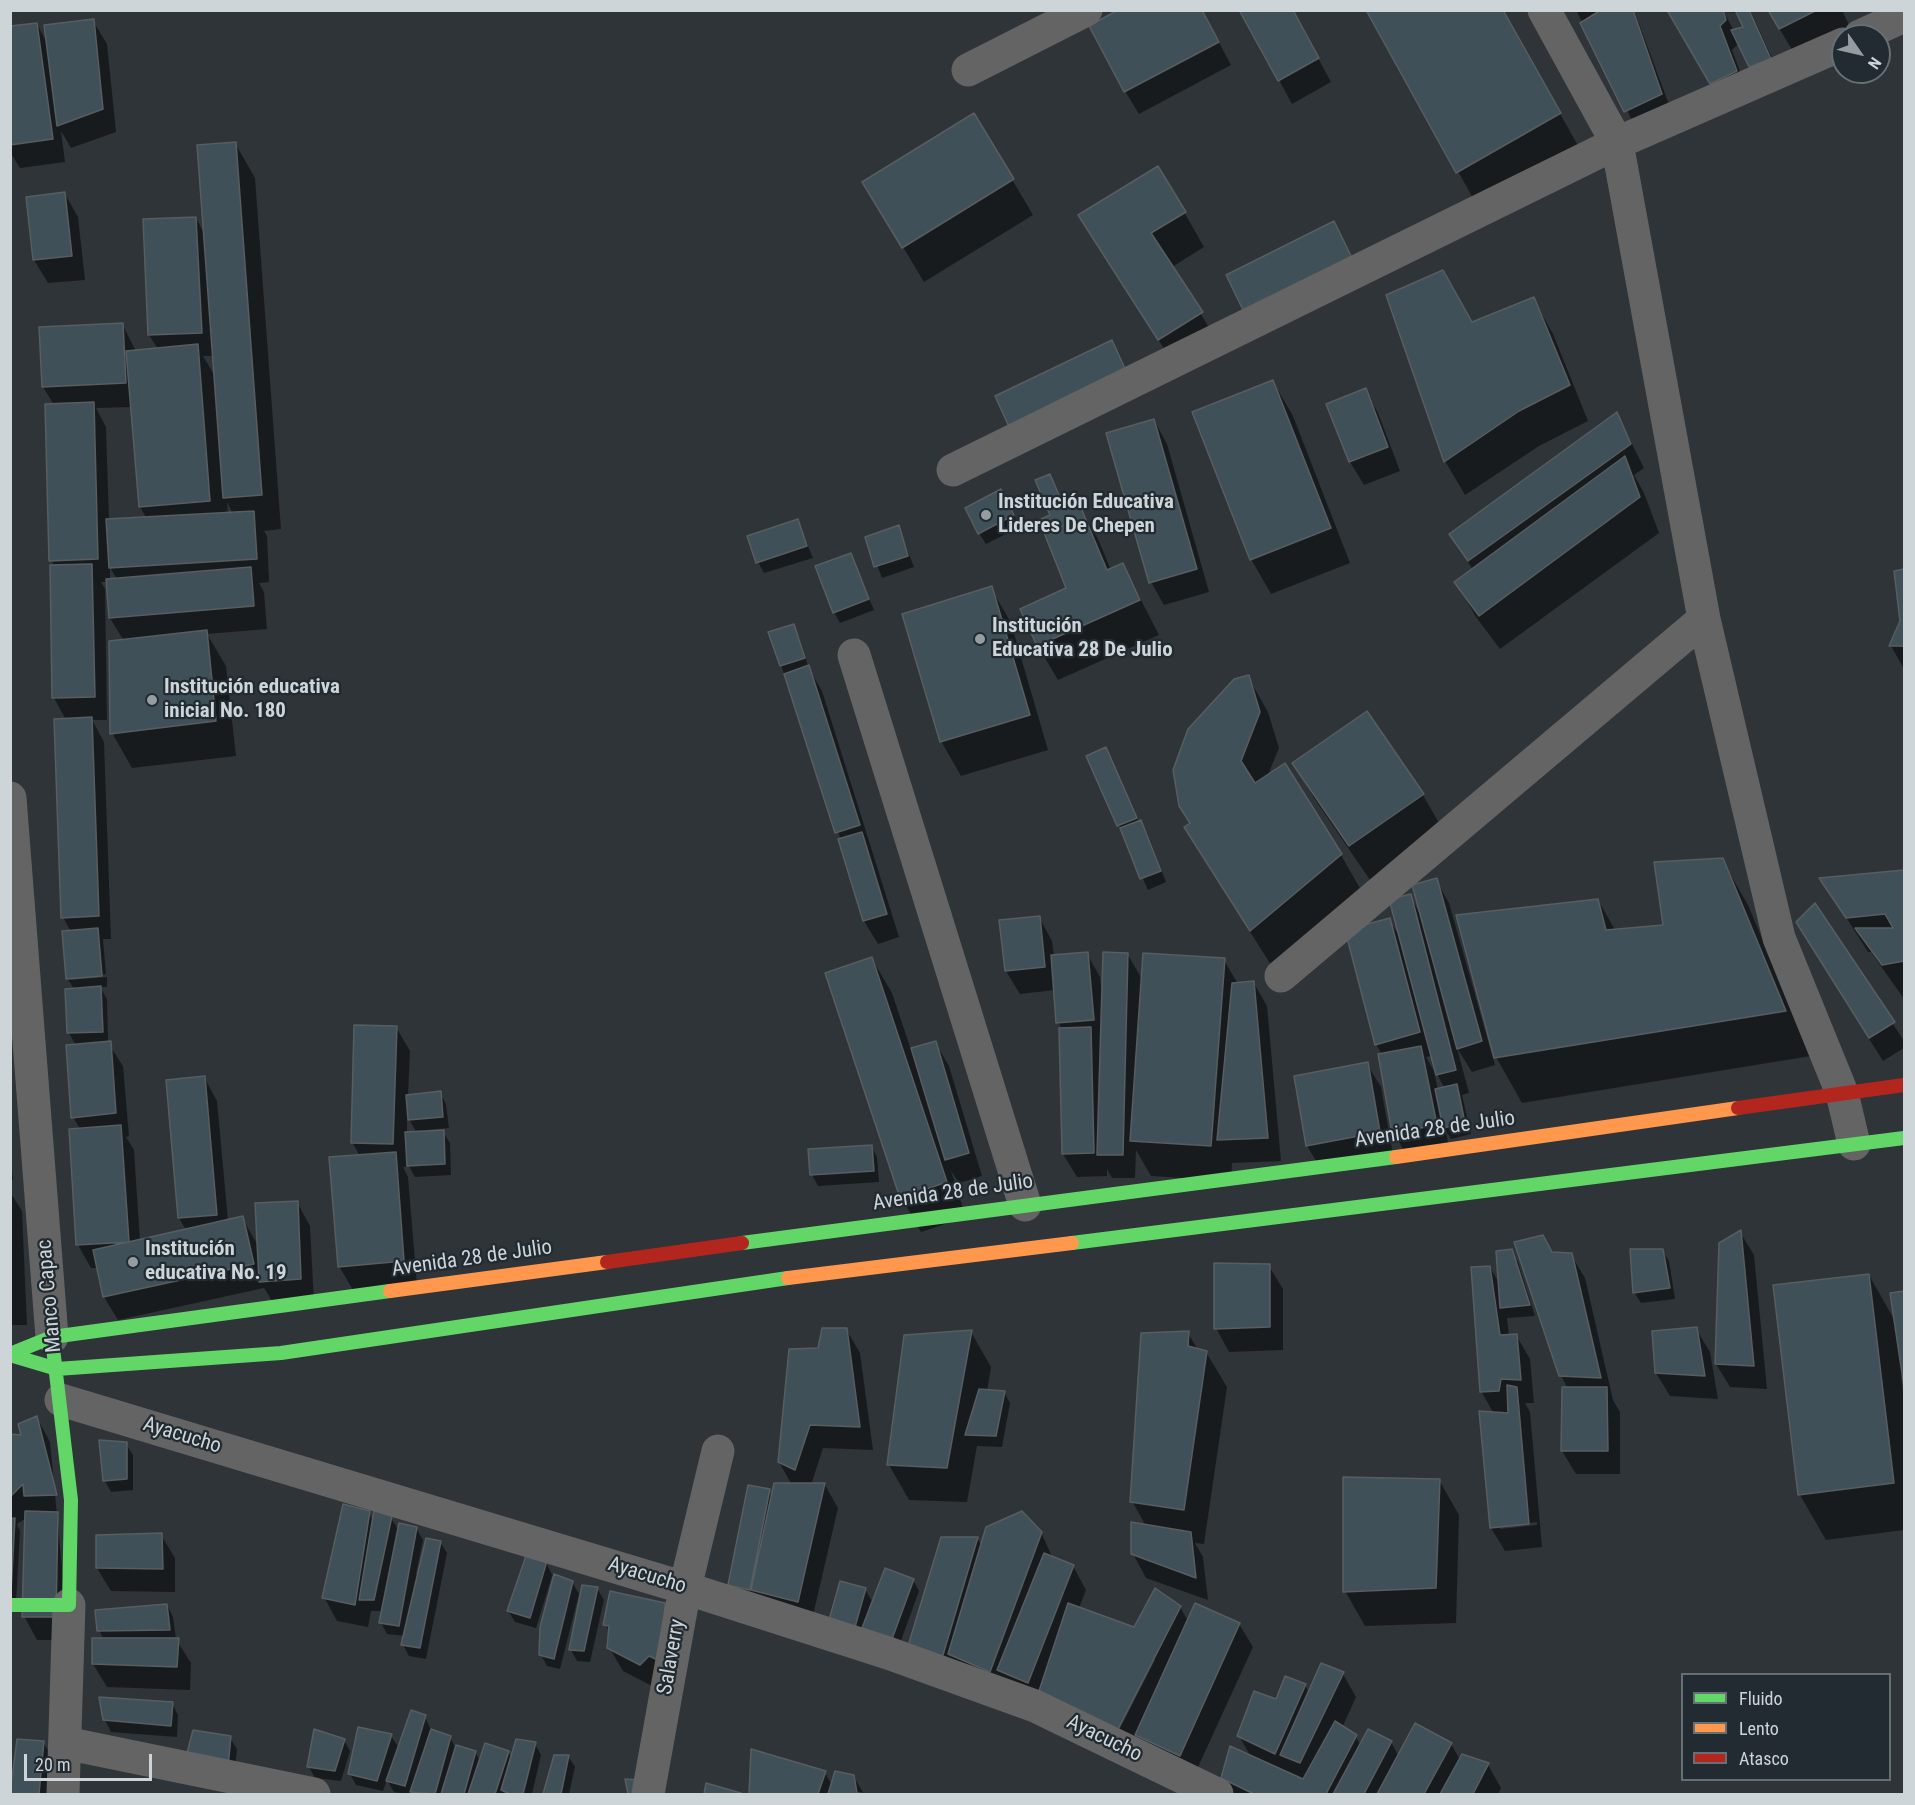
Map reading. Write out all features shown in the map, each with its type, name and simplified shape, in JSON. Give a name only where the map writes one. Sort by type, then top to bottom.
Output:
[{"type":"street","points":[[968,70],[1086,10]]},
{"type":"street","points":[[1544,10],[1617,143],[1704,619],[1779,938],[1842,1093],[1854,1144]]},
{"type":"street","points":[[1879,24],[1905,16]]},
{"type":"street","points":[[953,470],[1617,143],[1831,43]]},
{"type":"street","points":[[1281,976],[1704,619]]},
{"type":"street","points":[[854,655],[1025,1205]]},
{"type":"street","name":"Manco Capac","points":[[10,798],[52,1337],[71,1500],[63,1794]]},
{"type":"street","name":"Avenida 28 de Julio","points":[[10,1355],[52,1337],[740,1248],[1025,1205],[1232,1185],[1905,1085]]},
{"type":"street","name":"Avenida 28 de Julio","points":[[10,1355],[59,1385],[281,1353],[742,1279],[1237,1217],[1905,1138]]},
{"type":"street","name":"Ayacucho","points":[[59,1385],[888,1653],[1006,1695],[1081,1726],[1217,1794]]},
{"type":"street","name":"Salaverry","points":[[648,1794],[685,1588],[718,1451]]},
{"type":"street","points":[[10,1605],[69,1605]]},
{"type":"street","points":[[65,1743],[314,1794]]},
{"type":"building","points":[[1118,10],[1202,10],[1219,42],[1124,92],[1089,26]]},
{"type":"building","points":[[1239,10],[1293,10],[1319,58],[1278,81]]},
{"type":"building","points":[[1366,10],[1503,10],[1561,113],[1456,173]]},
{"type":"building","points":[[1601,10],[1633,10],[1662,94],[1624,112],[1580,23]]},
{"type":"building","points":[[1667,10],[1723,10],[1726,20],[1720,26],[1737,71],[1710,84]]},
{"type":"building","points":[[1735,10],[1749,10],[1771,59],[1749,67],[1731,30],[1743,27]]},
{"type":"building","points":[[1768,10],[1817,10],[1779,29]]},
{"type":"building","points":[[94,19],[103,109],[57,126],[44,25]]},
{"type":"building","points":[[37,23],[53,139],[10,145],[10,26]]},
{"type":"building","points":[[974,113],[1014,179],[902,248],[862,182]]},
{"type":"building","points":[[236,142],[262,495],[223,498],[197,145]]},
{"type":"building","points":[[1158,166],[1186,212],[1151,233],[1203,312],[1158,340],[1078,215]]},
{"type":"building","points":[[65,192],[72,256],[33,260],[26,197]]},
{"type":"building","points":[[196,217],[202,333],[148,335],[143,219]]},
{"type":"building","points":[[1334,221],[1353,260],[1245,314],[1226,275]]},
{"type":"building","points":[[1443,270],[1472,322],[1534,297],[1570,385],[1519,411],[1444,462],[1386,295]]},
{"type":"building","points":[[123,323],[126,383],[42,387],[39,327]]},
{"type":"building","points":[[1112,340],[1127,373],[1010,429],[995,396]]},
{"type":"building","points":[[198,344],[210,501],[139,507],[126,351]]},
{"type":"building","points":[[1273,380],[1331,528],[1250,560],[1192,412]]},
{"type":"building","points":[[1366,388],[1388,447],[1349,462],[1326,404]]},
{"type":"building","points":[[94,402],[98,559],[49,561],[45,404]]},
{"type":"building","points":[[1617,412],[1631,444],[1468,561],[1449,534]]},
{"type":"building","points":[[1154,419],[1197,569],[1149,583],[1106,433]]},
{"type":"building","points":[[1625,456],[1640,497],[1479,616],[1454,582]]},
{"type":"building","points":[[1050,474],[1065,509],[1079,503],[1107,570],[1123,563],[1140,600],[1037,646],[1020,609],[1066,588],[1039,520],[1050,515],[1035,480]]},
{"type":"building","points":[[1001,489],[1014,515],[978,534],[965,508]]},
{"type":"building","points":[[254,511],[257,559],[109,568],[106,519]]},
{"type":"building","points":[[798,519],[807,546],[756,563],[747,536]]},
{"type":"building","points":[[899,525],[908,556],[874,567],[865,537]]},
{"type":"building","points":[[851,553],[869,599],[833,613],[815,566]]},
{"type":"building","points":[[92,564],[95,697],[52,698],[50,565]]},
{"type":"building","points":[[251,567],[254,606],[109,618],[106,579]]},
{"type":"building","points":[[1904,569],[1904,646],[1889,646],[1900,621],[1894,571]]},
{"type":"building","points":[[992,586],[1030,715],[940,742],[902,614]]},
{"type":"building","points":[[794,624],[805,658],[780,666],[768,632]]},
{"type":"building","points":[[207,630],[216,721],[110,734],[109,641]]},
{"type":"building","points":[[809,665],[860,825],[835,833],[784,674]]},
{"type":"building","points":[[1249,675],[1260,712],[1241,761],[1255,783],[1285,763],[1342,854],[1250,931],[1184,827],[1190,823],[1179,806],[1173,770],[1188,729],[1234,679]]},
{"type":"building","points":[[1367,711],[1424,794],[1349,846],[1292,763]]},
{"type":"building","points":[[92,717],[99,916],[61,918],[54,719]]},
{"type":"building","points":[[1106,747],[1137,818],[1117,826],[1086,756]]},
{"type":"building","points":[[1141,820],[1161,871],[1140,879],[1120,828]]},
{"type":"building","points":[[862,832],[887,914],[863,921],[838,839]]},
{"type":"building","points":[[1723,858],[1786,1011],[1494,1058],[1456,915],[1598,899],[1606,930],[1663,925],[1654,862]]},
{"type":"building","points":[[1904,870],[1904,961],[1882,965],[1855,928],[1893,928],[1885,914],[1846,918],[1819,878]]},
{"type":"building","points":[[1437,878],[1482,1041],[1457,1049],[1412,885]]},
{"type":"building","points":[[1411,894],[1456,1070],[1436,1075],[1389,899]]},
{"type":"building","points":[[1815,903],[1895,1022],[1869,1038],[1796,922]]},
{"type":"building","points":[[1040,916],[1045,967],[1005,971],[999,920]]},
{"type":"building","points":[[1390,918],[1420,1032],[1375,1045],[1345,930]]},
{"type":"building","points":[[98,928],[102,976],[66,979],[62,931]]},
{"type":"building","points":[[1088,952],[1094,1020],[1056,1023],[1051,955]]},
{"type":"building","points":[[1103,952],[1128,953],[1123,1155],[1097,1155]]},
{"type":"building","points":[[1143,953],[1225,958],[1211,1146],[1130,1141]]},
{"type":"building","points":[[872,957],[947,1182],[900,1198],[825,973]]},
{"type":"building","points":[[1254,981],[1268,1138],[1217,1140],[1232,983]]},
{"type":"building","points":[[101,986],[103,1032],[67,1033],[65,989]]},
{"type":"building","points":[[354,1025],[397,1026],[393,1144],[351,1143]]},
{"type":"building","points":[[1091,1027],[1094,1153],[1062,1154],[1059,1028]]},
{"type":"building","points":[[111,1041],[116,1113],[71,1118],[66,1045]]},
{"type":"building","points":[[936,1041],[969,1153],[945,1160],[911,1048]]},
{"type":"building","points":[[1421,1046],[1437,1125],[1392,1133],[1378,1054]]},
{"type":"building","points":[[1368,1062],[1380,1132],[1306,1146],[1294,1076]]},
{"type":"building","points":[[205,1076],[217,1215],[178,1218],[166,1080]]},
{"type":"building","points":[[1457,1084],[1465,1123],[1443,1128],[1435,1089]]},
{"type":"building","points":[[441,1091],[443,1117],[408,1120],[406,1095]]},
{"type":"building","points":[[121,1125],[129,1242],[76,1245],[69,1129]]},
{"type":"building","points":[[444,1130],[445,1164],[407,1166],[405,1132]]},
{"type":"building","points":[[872,1145],[874,1171],[810,1175],[808,1149]]},
{"type":"building","points":[[396,1152],[404,1261],[338,1267],[329,1157]]},
{"type":"building","points":[[298,1201],[301,1279],[259,1282],[255,1203]]},
{"type":"building","points":[[243,1216],[254,1264],[103,1297],[93,1250]]},
{"type":"building","points":[[1741,1230],[1754,1366],[1715,1364],[1719,1243]]},
{"type":"building","points":[[1543,1235],[1552,1252],[1572,1253],[1601,1378],[1559,1376],[1514,1242]]},
{"type":"building","points":[[1512,1249],[1530,1305],[1500,1308],[1496,1251]]},
{"type":"building","points":[[1630,1249],[1663,1249],[1670,1288],[1633,1293]]},
{"type":"building","points":[[1214,1263],[1270,1264],[1270,1327],[1214,1329]]},
{"type":"building","points":[[1490,1266],[1500,1335],[1517,1334],[1521,1380],[1501,1379],[1499,1391],[1480,1392],[1471,1267]]},
{"type":"building","points":[[1869,1274],[1894,1483],[1798,1495],[1773,1285]]},
{"type":"building","points":[[1904,1291],[1904,1387],[1890,1293]]},
{"type":"building","points":[[1697,1327],[1705,1376],[1655,1373],[1652,1331]]},
{"type":"building","points":[[822,1328],[847,1328],[860,1427],[810,1425],[795,1470],[778,1462],[789,1349],[818,1348]]},
{"type":"building","points":[[972,1330],[947,1468],[887,1465],[904,1335]]},
{"type":"building","points":[[1189,1331],[1188,1346],[1207,1351],[1184,1510],[1130,1502],[1141,1333]]},
{"type":"building","points":[[1507,1385],[1517,1387],[1529,1524],[1490,1528],[1479,1411],[1508,1413]]},
{"type":"building","points":[[1562,1387],[1607,1387],[1608,1451],[1561,1451]]},
{"type":"building","points":[[979,1389],[1005,1391],[996,1436],[965,1435]]},
{"type":"building","points":[[37,1416],[57,1495],[24,1496],[23,1484],[10,1497],[10,1434],[21,1435],[18,1424]]},
{"type":"building","points":[[99,1440],[127,1442],[127,1479],[103,1481]]},
{"type":"building","points":[[1343,1477],[1440,1479],[1436,1588],[1343,1592]]},
{"type":"building","points":[[774,1483],[825,1483],[798,1602],[751,1590]]},
{"type":"building","points":[[748,1485],[770,1489],[750,1590],[728,1585]]},
{"type":"building","points":[[343,1504],[370,1511],[355,1605],[322,1598]]},
{"type":"building","points":[[374,1510],[392,1516],[374,1600],[359,1600]]},
{"type":"building","points":[[25,1511],[58,1512],[56,1617],[22,1617]]},
{"type":"building","points":[[1022,1511],[1042,1532],[990,1672],[948,1654],[986,1527]]},
{"type":"building","points":[[15,1518],[11,1592],[10,1519]]},
{"type":"building","points":[[1131,1522],[1191,1532],[1196,1578],[1131,1554]]},
{"type":"building","points":[[399,1523],[417,1527],[399,1626],[379,1623]]},
{"type":"building","points":[[162,1533],[163,1569],[96,1568],[96,1535]]},
{"type":"building","points":[[941,1537],[978,1537],[943,1655],[905,1656]]},
{"type":"building","points":[[426,1538],[441,1541],[420,1648],[401,1645]]},
{"type":"building","points":[[527,1553],[547,1561],[530,1618],[507,1611]]},
{"type":"building","points":[[1044,1553],[1074,1565],[1028,1683],[997,1670]]},
{"type":"building","points":[[885,1568],[914,1579],[892,1639],[862,1628]]},
{"type":"building","points":[[554,1574],[573,1581],[554,1659],[539,1655],[540,1627]]},
{"type":"building","points":[[840,1581],[866,1588],[855,1627],[829,1620]]},
{"type":"building","points":[[582,1585],[598,1587],[584,1651],[569,1650]]},
{"type":"building","points":[[1155,1588],[1181,1606],[1117,1731],[1037,1697],[1068,1603],[1134,1627]]},
{"type":"building","points":[[610,1591],[665,1603],[662,1662],[649,1656],[640,1665],[607,1648],[609,1626],[603,1625]]},
{"type":"building","points":[[1195,1603],[1240,1623],[1180,1756],[1135,1735]]},
{"type":"building","points":[[167,1604],[170,1630],[97,1631],[95,1610]]},
{"type":"building","points":[[92,1638],[179,1638],[177,1667],[92,1664]]},
{"type":"building","points":[[1321,1663],[1344,1672],[1300,1763],[1280,1755]]},
{"type":"building","points":[[1285,1676],[1306,1684],[1275,1754],[1237,1736],[1254,1691],[1276,1699]]},
{"type":"building","points":[[99,1697],[173,1702],[171,1726],[103,1720]]},
{"type":"building","points":[[411,1710],[426,1715],[405,1786],[386,1781]]},
{"type":"building","points":[[1335,1721],[1357,1735],[1326,1794],[1254,1794],[1221,1778],[1230,1746],[1303,1779]]},
{"type":"building","points":[[1415,1723],[1452,1743],[1424,1794],[1377,1794]]},
{"type":"building","points":[[358,1727],[392,1734],[377,1781],[348,1774]]},
{"type":"building","points":[[314,1729],[345,1739],[335,1771],[307,1767]]},
{"type":"building","points":[[431,1729],[451,1736],[435,1794],[410,1792]]},
{"type":"building","points":[[1368,1729],[1392,1741],[1364,1794],[1333,1794]]},
{"type":"building","points":[[193,1730],[231,1736],[228,1767],[186,1757]]},
{"type":"building","points":[[17,1739],[44,1741],[39,1794],[10,1794]]},
{"type":"building","points":[[516,1739],[536,1742],[523,1794],[510,1794],[501,1790]]},
{"type":"building","points":[[485,1743],[509,1751],[495,1794],[468,1794]]},
{"type":"building","points":[[456,1745],[476,1751],[464,1794],[441,1794]]},
{"type":"building","points":[[751,1749],[826,1771],[818,1794],[749,1794]]},
{"type":"building","points":[[1462,1754],[1489,1763],[1473,1794],[1440,1794]]},
{"type":"building","points":[[554,1755],[569,1755],[561,1794],[543,1794]]},
{"type":"building","points":[[835,1771],[854,1775],[857,1793],[867,1794],[828,1794]]},
{"type":"building","points":[[625,1779],[639,1780],[635,1794],[628,1794]]},
{"type":"building","points":[[706,1783],[744,1794],[704,1794]]},
{"type":"traffic: fast","points":[[1072,1243],[1904,1138]]},
{"type":"traffic: fast","points":[[742,1243],[1396,1157]]},
{"type":"traffic: fast","points":[[10,1355],[57,1369],[281,1353],[788,1278]]},
{"type":"traffic: fast","points":[[10,1354],[52,1337],[390,1291]]},
{"type":"traffic: fast","points":[[10,1605],[69,1605],[71,1500],[53,1348]]},
{"type":"traffic: slow","points":[[1396,1157],[1738,1108]]},
{"type":"traffic: slow","points":[[788,1278],[1072,1243]]},
{"type":"traffic: slow","points":[[390,1291],[607,1262]]},
{"type":"traffic: jam","points":[[1738,1108],[1904,1085]]},
{"type":"traffic: jam","points":[[607,1262],[742,1243]]},
{"type":"place","name":"Institución Educativa Lideres De Chepen","points":[[986,515]]},
{"type":"place","name":"Institución Educativa 28 De Julio","points":[[980,639]]},
{"type":"place","name":"Institución educativa inicial No. 180","points":[[152,700]]},
{"type":"place","name":"Institución educativa No. 19","points":[[133,1262]]}]
